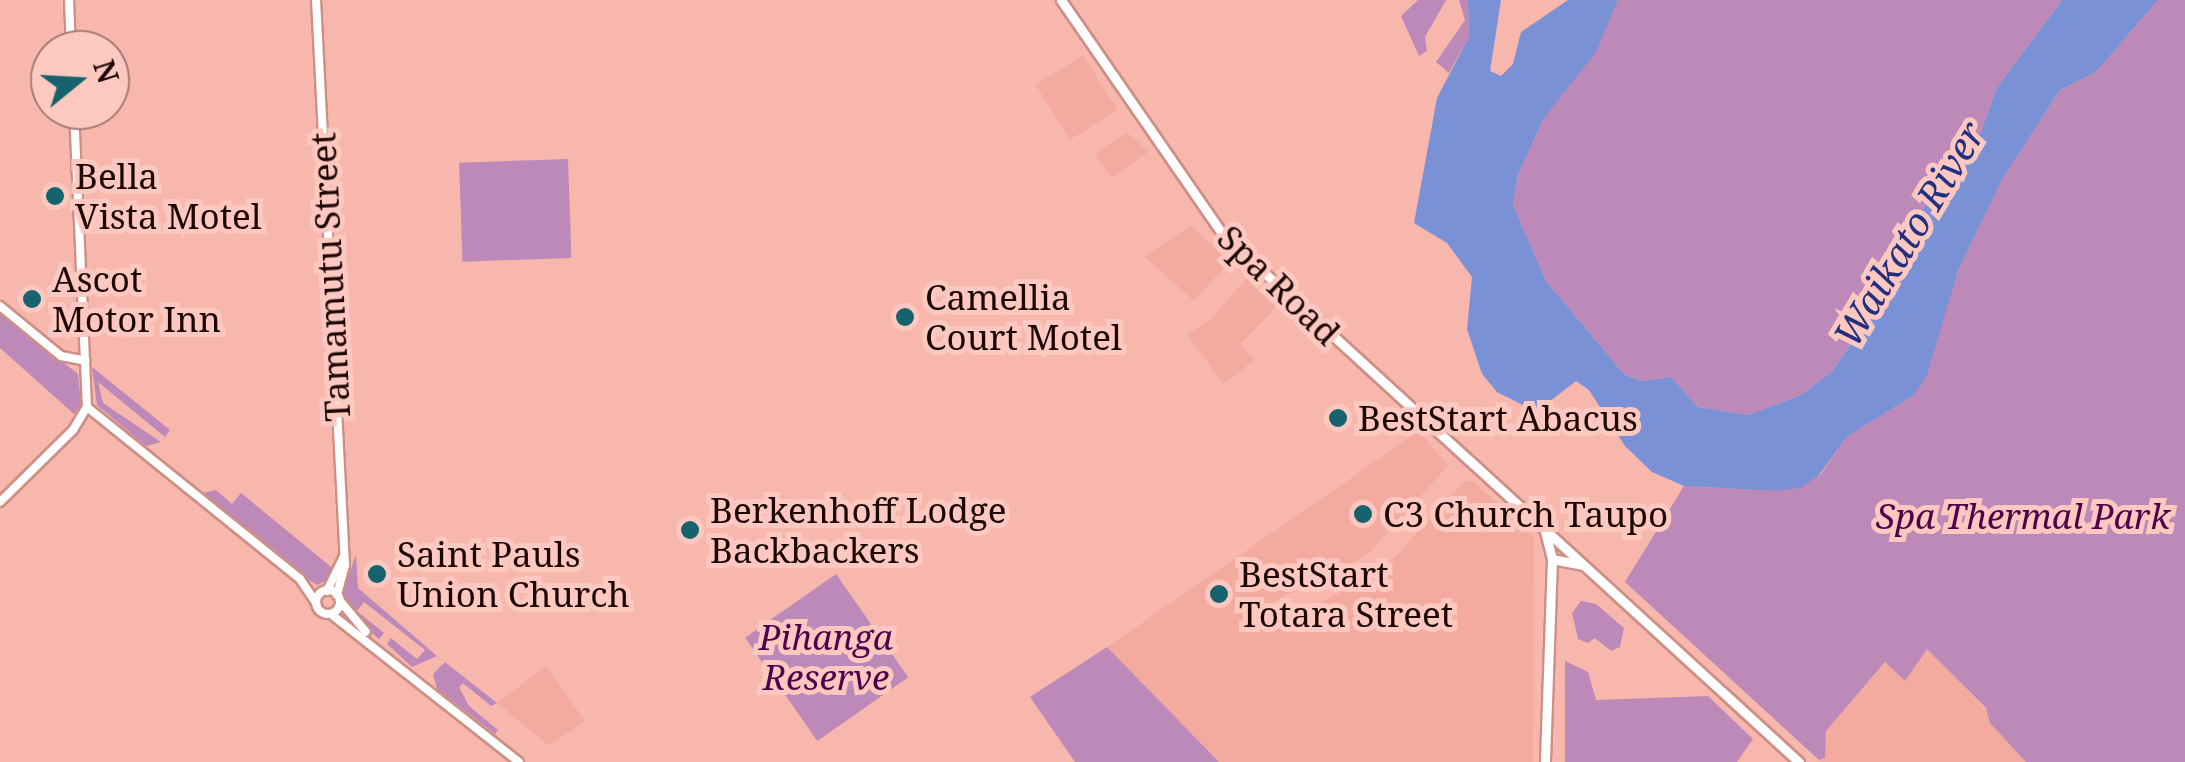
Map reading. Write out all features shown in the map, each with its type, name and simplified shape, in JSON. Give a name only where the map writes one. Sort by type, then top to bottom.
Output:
[{"type":"main road","name":"Spa Road","points":[[1061,0],[1224,235],[1799,762]]},
{"type":"main road","points":[[1543,529],[1552,559],[1545,762]]},
{"type":"main road","points":[[1552,559],[1585,566]]},
{"type":"street","points":[[69,0],[70,30]]},
{"type":"street","name":"Tamamutu Street","points":[[316,0],[344,554],[338,598]]},
{"type":"street","points":[[0,502],[73,430],[86,407],[75,130]]},
{"type":"street","points":[[0,306],[62,356],[86,361]]},
{"type":"street","points":[[86,407],[300,580],[316,602],[372,640],[519,762]]},
{"type":"street","name":"Tamamutu Street","points":[[316,602],[326,591],[344,554]]},
{"type":"street","points":[[300,580],[338,598],[372,640]]},
{"type":"street","points":[[332,614],[338,598]]},
{"type":"shaded area","points":[[1083,55],[1117,110],[1070,140],[1036,85]]},
{"type":"shaded area","points":[[1127,132],[1148,152],[1111,178],[1095,154]]},
{"type":"shaded area","points":[[1191,225],[1229,262],[1194,301],[1145,257]]},
{"type":"shaded area","points":[[1247,278],[1280,303],[1240,345],[1255,360],[1223,384],[1187,334],[1211,319]]},
{"type":"shaded area","points":[[1419,431],[1448,466],[1368,554],[1267,605],[1280,623],[1382,571],[1464,482],[1473,481],[1534,537],[1533,762],[1219,762],[1107,647]]},
{"type":"shaded area","points":[[1927,648],[2036,762],[1818,762],[1825,758],[1826,731],[1886,662]]},
{"type":"shaded area","points":[[546,666],[585,721],[549,746],[497,703]]},
{"type":"green space","points":[[1418,0],[1446,0],[1425,37],[1427,51],[1419,56],[1401,16]]},
{"type":"green space","points":[[1459,0],[1468,0],[1469,37],[1449,73],[1436,62],[1465,20]]},
{"type":"green space","points":[[1618,0],[2062,0],[1996,89],[1981,132],[1959,153],[1906,236],[1869,318],[1832,371],[1801,395],[1748,415],[1698,407],[1671,377],[1643,381],[1625,375],[1546,281],[1513,205],[1518,175],[1544,118]]},
{"type":"green space","name":"Spa Thermal Park","points":[[2158,0],[2185,0],[2185,762],[2026,762],[1990,723],[1986,708],[1927,649],[1905,681],[1885,662],[1826,731],[1825,758],[1819,760],[1625,582],[1684,486],[1775,491],[1820,475],[1847,437],[1914,395],[1958,271],[2003,178],[2060,90],[2096,72]]},
{"type":"green space","points":[[568,159],[571,258],[463,262],[459,163]]},
{"type":"green space","points":[[0,312],[78,374],[81,404],[74,414],[0,348]]},
{"type":"green space","points":[[92,367],[170,430],[165,437],[98,382],[103,403],[161,442],[146,446],[97,405]]},
{"type":"green space","points":[[216,490],[232,504],[241,493],[336,571],[332,578],[317,585],[302,576],[203,493]]},
{"type":"green space","points":[[356,555],[358,588],[437,656],[412,667],[387,644],[391,638],[417,659],[425,650],[364,602],[357,611],[384,633],[379,639],[357,620],[342,593]]},
{"type":"green space","name":"Pihanga Reserve","points":[[836,574],[908,677],[817,741],[745,638]]},
{"type":"green space","points":[[1581,601],[1596,604],[1624,628],[1620,647],[1611,651],[1595,638],[1588,643],[1578,639],[1572,613]]},
{"type":"green space","points":[[1107,647],[1219,762],[1075,762],[1030,697]]},
{"type":"green space","points":[[1565,661],[1588,672],[1596,700],[1708,696],[1753,739],[1737,762],[1565,762]]},
{"type":"green space","points":[[445,662],[497,703],[491,706],[463,683],[459,687],[469,706],[498,730],[495,734],[437,689],[433,674]]},
{"type":"water","name":"Waikato River","points":[[1468,0],[1501,0],[1490,71],[1501,76],[1513,64],[1521,32],[1568,0],[1618,0],[1596,52],[1544,118],[1518,175],[1513,205],[1546,281],[1625,375],[1643,381],[1671,377],[1698,407],[1748,415],[1801,395],[1832,371],[1869,318],[1906,236],[1959,153],[1981,132],[1996,89],[2062,0],[2158,0],[2096,72],[2060,90],[2003,178],[1958,271],[1927,375],[1914,395],[1847,437],[1819,475],[1800,488],[1775,491],[1684,486],[1652,472],[1625,446],[1589,390],[1576,381],[1536,412],[1497,392],[1482,374],[1467,329],[1472,277],[1447,243],[1414,223],[1437,98],[1469,37]]},
{"type":"place","name":"Bella Vista Motel","points":[[55,196]]},
{"type":"place","name":"Ascot Motor Inn","points":[[32,299]]},
{"type":"place","name":"Camellia Court Motel","points":[[905,317]]},
{"type":"place","name":"BestStart Abacus","points":[[1338,418]]},
{"type":"place","name":"C3 Church Taupo","points":[[1363,514]]},
{"type":"place","name":"Berkenhoff Lodge Backbackers","points":[[690,530]]},
{"type":"place","name":"Saint Pauls Union Church","points":[[377,574]]},
{"type":"place","name":"BestStart Totara Street","points":[[1219,594]]}]
